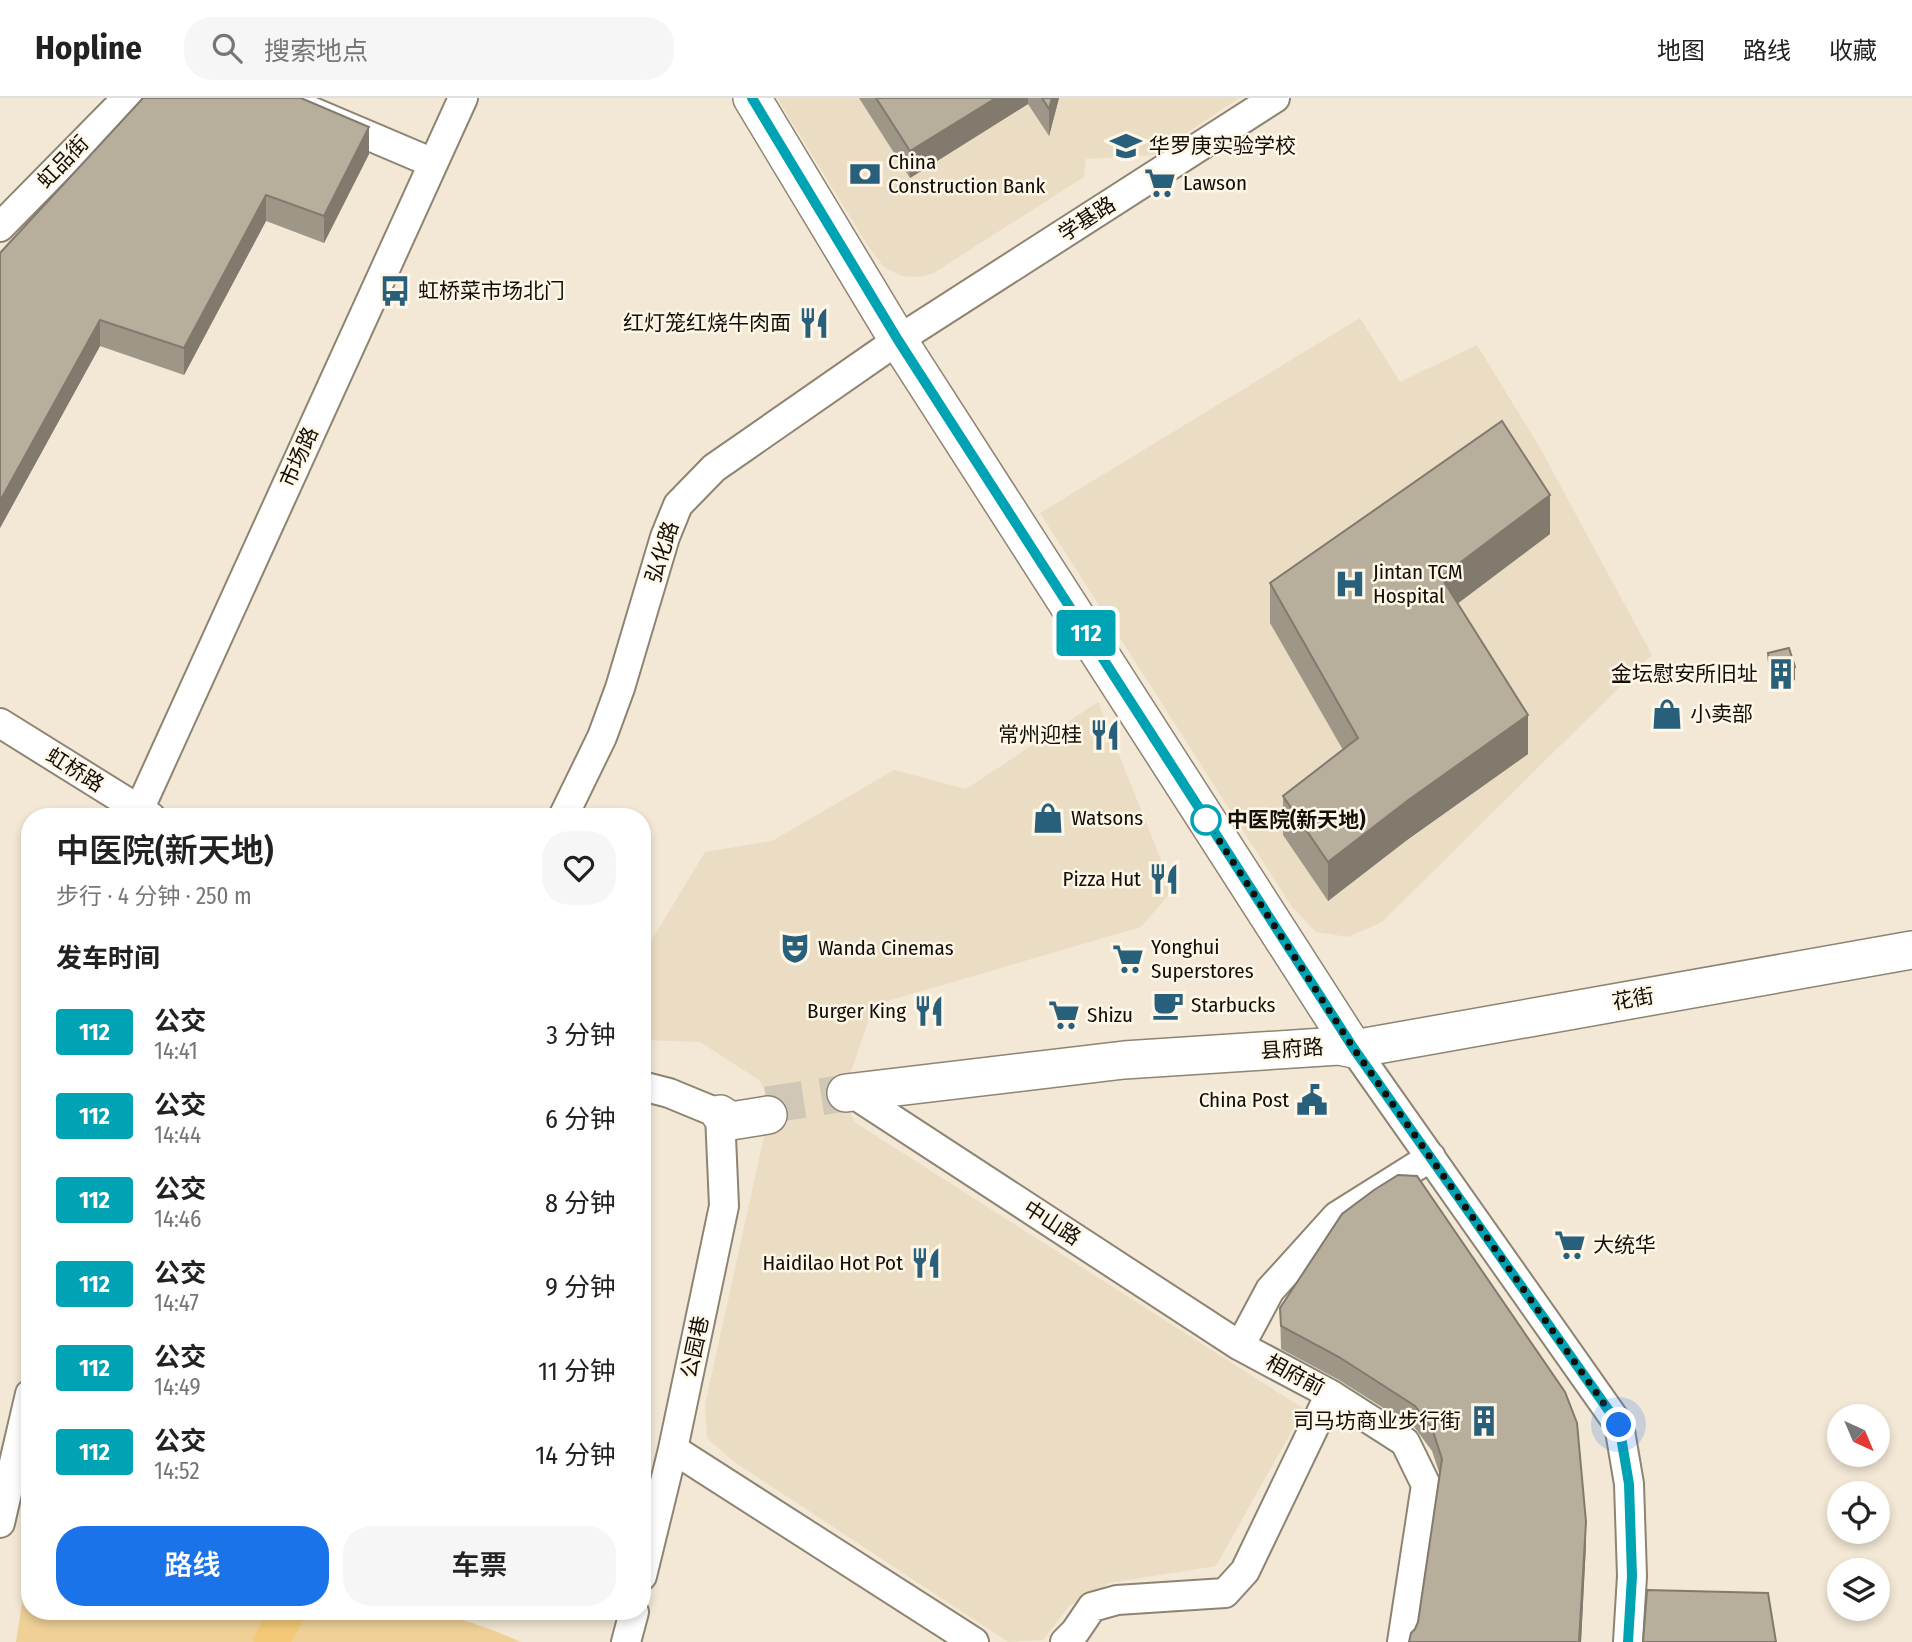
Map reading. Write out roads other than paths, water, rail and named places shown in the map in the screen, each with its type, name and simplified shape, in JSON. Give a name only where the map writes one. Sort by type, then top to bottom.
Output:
[{"type":"main road","points":[[752,98],[898,340],[1354,1049]]},
{"type":"main road","name":"花街","points":[[1354,1049],[1912,950]]},
{"type":"main road","name":"县府路","points":[[852,1099],[1124,1060],[1339,1046],[1354,1049]]},
{"type":"main road","points":[[720,1114],[732,1110],[768,1110]]},
{"type":"street","name":"虹品街","points":[[0,227],[127,98]]},
{"type":"street","points":[[280,98],[433,163]]},
{"type":"street","name":"市场路","points":[[145,808],[463,98]]},
{"type":"street","name":"学基路","points":[[898,340],[1275,98]]},
{"type":"street","name":"弘化路","points":[[568,808],[611,713],[665,537],[678,505],[714,468],[898,340]]},
{"type":"street","name":"虹桥路","points":[[0,723],[131,808]]},
{"type":"street","points":[[1354,1049],[1619,1425],[1629,1484],[1632,1576],[1628,1642]]},
{"type":"street","points":[[651,1088],[720,1114]]},
{"type":"street","name":"中山路","points":[[852,1099],[1240,1346]]},
{"type":"street","name":"公园巷","points":[[651,1539],[673,1449],[724,1206],[720,1114]]},
{"type":"street","name":"相府前","points":[[1402,1642],[1426,1485],[1405,1442],[1330,1394],[1240,1346],[1270,1290],[1337,1216],[1431,1157]]},
{"type":"street","points":[[1065,1642],[1092,1607],[1117,1600],[1225,1592],[1245,1571],[1330,1394]]},
{"type":"street","points":[[0,1523],[21,1433]]},
{"type":"street","points":[[673,1449],[974,1642]]},
{"type":"street","points":[[626,1642],[632,1620]]},
{"type":"waterway","points":[[271,1642],[283,1620]]},
{"type":"tunnel","points":[[767,1105],[846,1093]]},
{"type":"place","name":"华罗庚实验学校","points":[[1126,146]]},
{"type":"place","name":"China Construction Bank","points":[[865,174]]},
{"type":"place","name":"Lawson","points":[[1160,183]]},
{"type":"place","name":"虹桥菜市场北门","points":[[395,291]]},
{"type":"place","name":"红灯笼红烧牛肉面","points":[[814,323]]},
{"type":"place","name":"Jintan TCM Hospital","points":[[1350,584]]},
{"type":"place","name":"金坛慰安所旧址","points":[[1781,674]]},
{"type":"place","name":"小卖部","points":[[1667,714]]},
{"type":"place","name":"常州迎桂","points":[[1105,735]]},
{"type":"place","name":"Watsons","points":[[1048,818]]},
{"type":"place","name":"中医院(新天地)","points":[[1206,820]]},
{"type":"place","name":"Pizza Hut","points":[[1164,879]]},
{"type":"place","name":"Wanda Cinemas","points":[[795,948]]},
{"type":"place","name":"Yonghui Superstores","points":[[1128,959]]},
{"type":"place","name":"Starbucks","points":[[1168,1005]]},
{"type":"place","name":"Burger King","points":[[929,1011]]},
{"type":"place","name":"Shizu","points":[[1064,1015]]},
{"type":"place","name":"China Post","points":[[1312,1100]]},
{"type":"place","name":"大统华","points":[[1570,1245]]},
{"type":"place","name":"Haidilao Hot Pot","points":[[926,1263]]},
{"type":"place","name":"司马坊商业步行街","points":[[1484,1421]]}]
